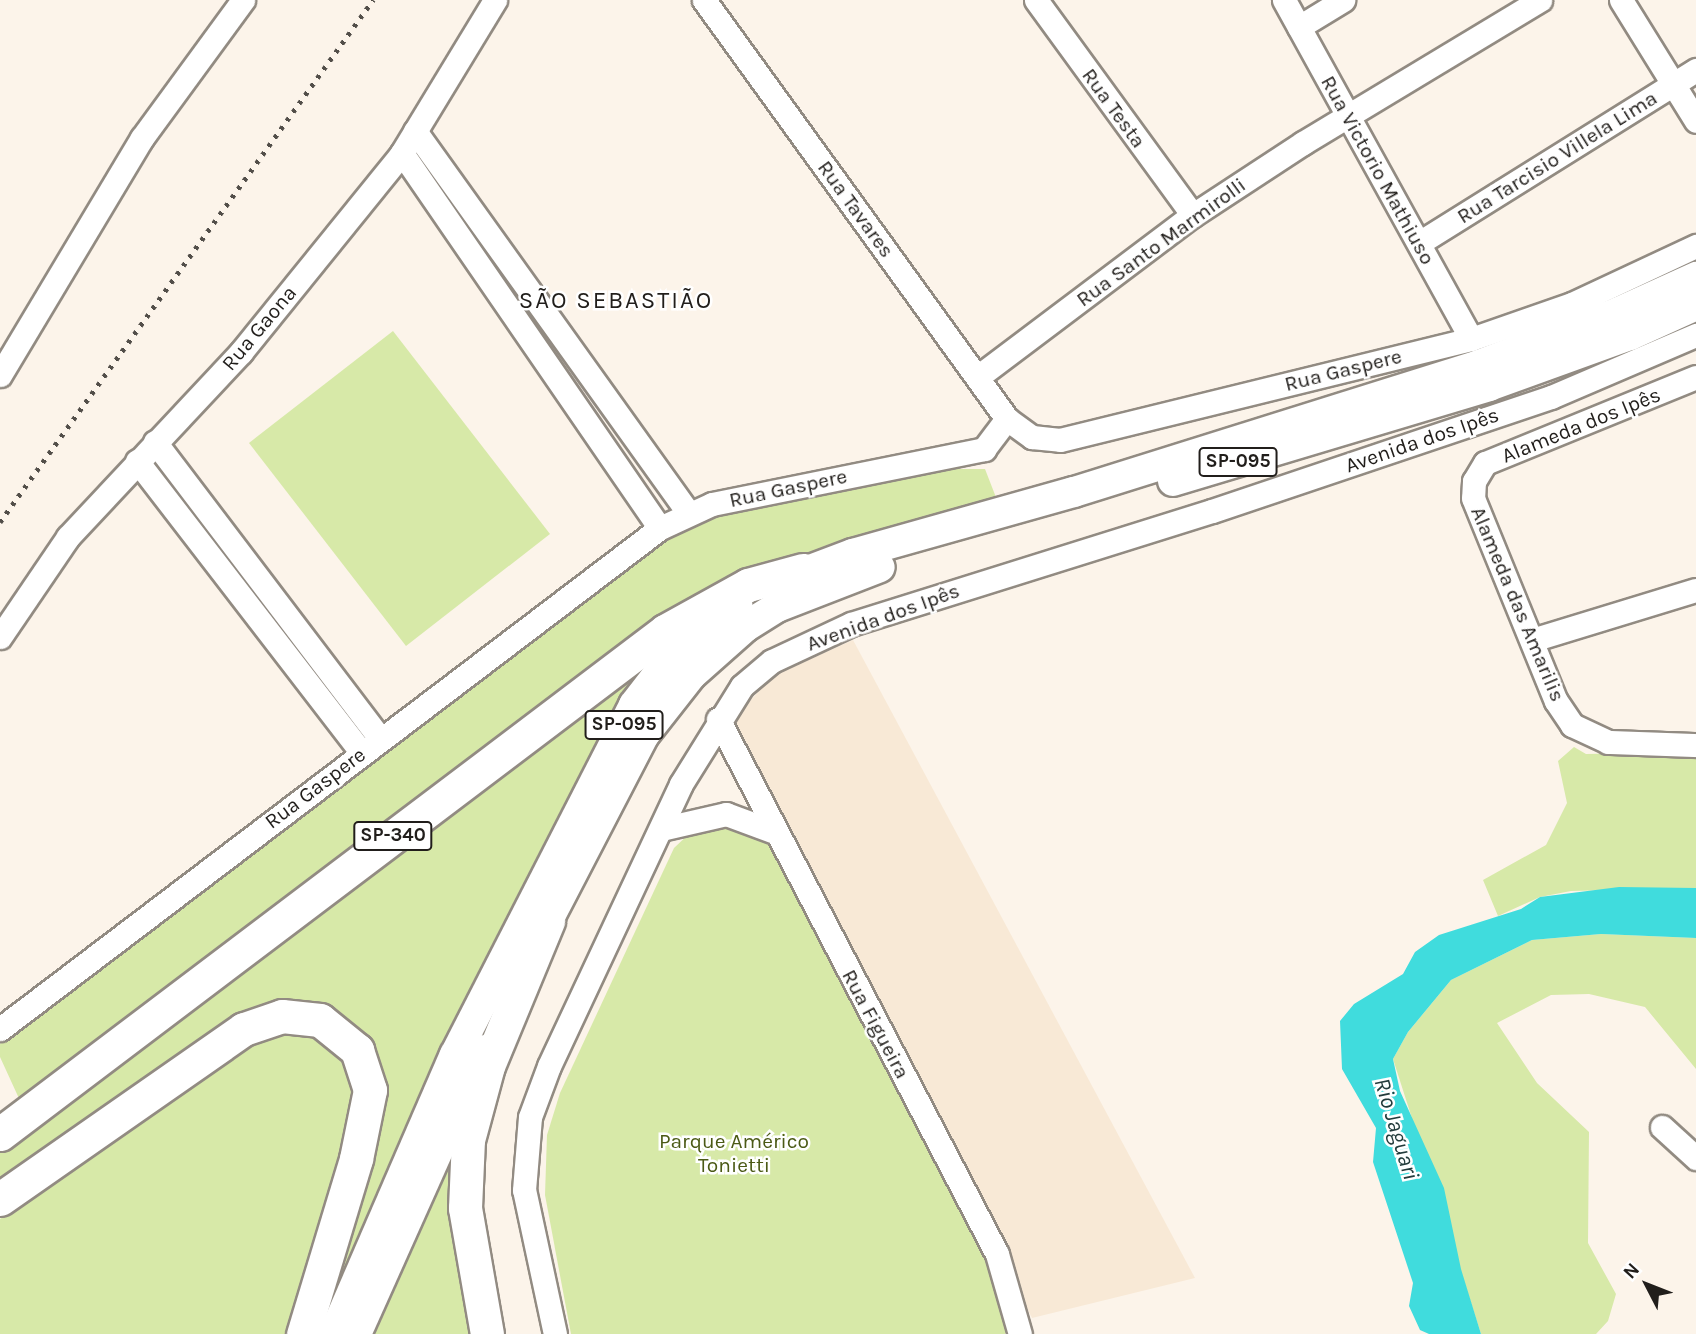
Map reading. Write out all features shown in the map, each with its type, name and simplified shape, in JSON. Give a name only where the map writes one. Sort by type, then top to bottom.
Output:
[{"type":"highway","name":"SP-340","points":[[0,1134],[665,631],[748,585],[803,570]]},
{"type":"highway","points":[[487,1334],[465,1208],[468,1140],[488,1066],[548,921]]},
{"type":"highway","points":[[0,1199],[244,1029],[282,1016],[320,1020],[357,1050],[370,1090],[356,1159],[303,1334]]},
{"type":"main road","name":"SP-095","points":[[334,1334],[455,1055],[634,705],[672,656],[709,625],[803,570],[1074,492],[1479,365],[1619,312],[1696,277]]},
{"type":"main road","name":"SP-095","points":[[356,1334],[471,1073],[623,773],[665,705],[715,651],[777,607],[853,575],[1489,386],[1630,335],[1696,305]]},
{"type":"street","points":[[0,375],[142,138],[243,0]]},
{"type":"street","name":"Rua Gaona","points":[[0,637],[41,571],[137,461],[241,352],[402,153],[495,0]]},
{"type":"street","name":"Rua Tavares","points":[[704,0],[979,376],[1007,419]]},
{"type":"street","name":"Rua Testa","points":[[1036,0],[1193,215]]},
{"type":"street","name":"Rua Victorio Mathiuso","points":[[1284,0],[1471,340]]},
{"type":"street","points":[[1299,27],[1343,0]]},
{"type":"street","name":"Rua Santo Marmirolli","points":[[979,376],[1193,215],[1303,143],[1350,118],[1539,0]]},
{"type":"street","points":[[1621,0],[1696,121]]},
{"type":"street","name":"Rua Tarcisio Villela Lima","points":[[1419,243],[1696,70]]},
{"type":"street","points":[[415,131],[689,514]]},
{"type":"street","points":[[402,153],[660,528]]},
{"type":"street","name":"Rua Gaspere","points":[[0,1029],[660,528],[689,514],[712,504],[984,449],[1007,419],[1032,437],[1060,440],[1471,340],[1572,304],[1696,246]]},
{"type":"street","name":"Avenida dos Ipês","points":[[555,1334],[524,1190],[530,1118],[549,1066],[661,828],[719,719],[742,686],[772,661],[851,624],[1212,511],[1552,397],[1696,335]]},
{"type":"street","name":"Alameda dos Ipês","points":[[1474,481],[1485,463],[1696,377]]},
{"type":"street","points":[[155,442],[380,738]]},
{"type":"street","points":[[137,461],[362,753]]},
{"type":"street","name":"Alameda das Amarilis","points":[[1474,481],[1473,498],[1556,701],[1572,725],[1608,742],[1696,745]]},
{"type":"street","points":[[1532,640],[1696,590]]},
{"type":"street","name":"Rua Figueira","points":[[719,719],[997,1254],[1020,1334]]},
{"type":"street","points":[[661,828],[726,814],[777,832]]},
{"type":"street","points":[[1662,1127],[1696,1158]]},
{"type":"shaded area","points":[[853,640],[1195,1278],[1032,1318],[726,727],[773,676]]},
{"type":"green space","points":[[393,331],[550,534],[406,646],[249,443]]},
{"type":"green space","points":[[985,469],[997,500],[731,581],[22,1105],[0,1057],[0,1044],[652,545],[711,518],[749,507],[919,472]]},
{"type":"green space","points":[[647,664],[593,752],[435,1060],[425,1091],[320,1334],[381,1088],[295,1001],[0,1187],[0,1143]]},
{"type":"green space","points":[[1574,747],[1586,754],[1696,752],[1696,888],[1571,891],[1540,897],[1498,916],[1483,880],[1546,845],[1567,803],[1558,761]]},
{"type":"green space","name":"Parque Américo Tonietti","points":[[720,827],[745,832],[775,847],[1001,1269],[1012,1328],[1005,1334],[571,1334],[545,1195],[547,1135],[560,1093],[674,848],[691,832]]},
{"type":"green space","points":[[1601,934],[1696,938],[1696,1069],[1645,1007],[1589,994],[1551,995],[1497,1023],[1537,1083],[1589,1132],[1588,1243],[1616,1294],[1608,1321],[1596,1334],[1481,1334],[1393,1059],[1408,1032],[1451,980],[1532,940]]},
{"type":"green space","points":[[313,1029],[352,1068],[355,1104],[287,1334],[0,1334],[0,1219],[260,1036]]},
{"type":"green space","points":[[459,1136],[478,1334],[372,1334]]},
{"type":"water","name":"Rio Jaguari","points":[[1619,887],[1696,888],[1696,938],[1601,934],[1532,940],[1451,980],[1408,1032],[1393,1059],[1400,1091],[1444,1188],[1461,1269],[1481,1334],[1429,1334],[1420,1330],[1409,1306],[1413,1283],[1373,1162],[1376,1128],[1342,1069],[1340,1021],[1354,1004],[1403,974],[1415,952],[1439,935],[1521,909],[1540,897]]},
{"type":"railway","points":[[0,522],[373,0]]},
{"type":"district","name":"SÃO SEBASTIÃO","points":[[616,301]]}]
